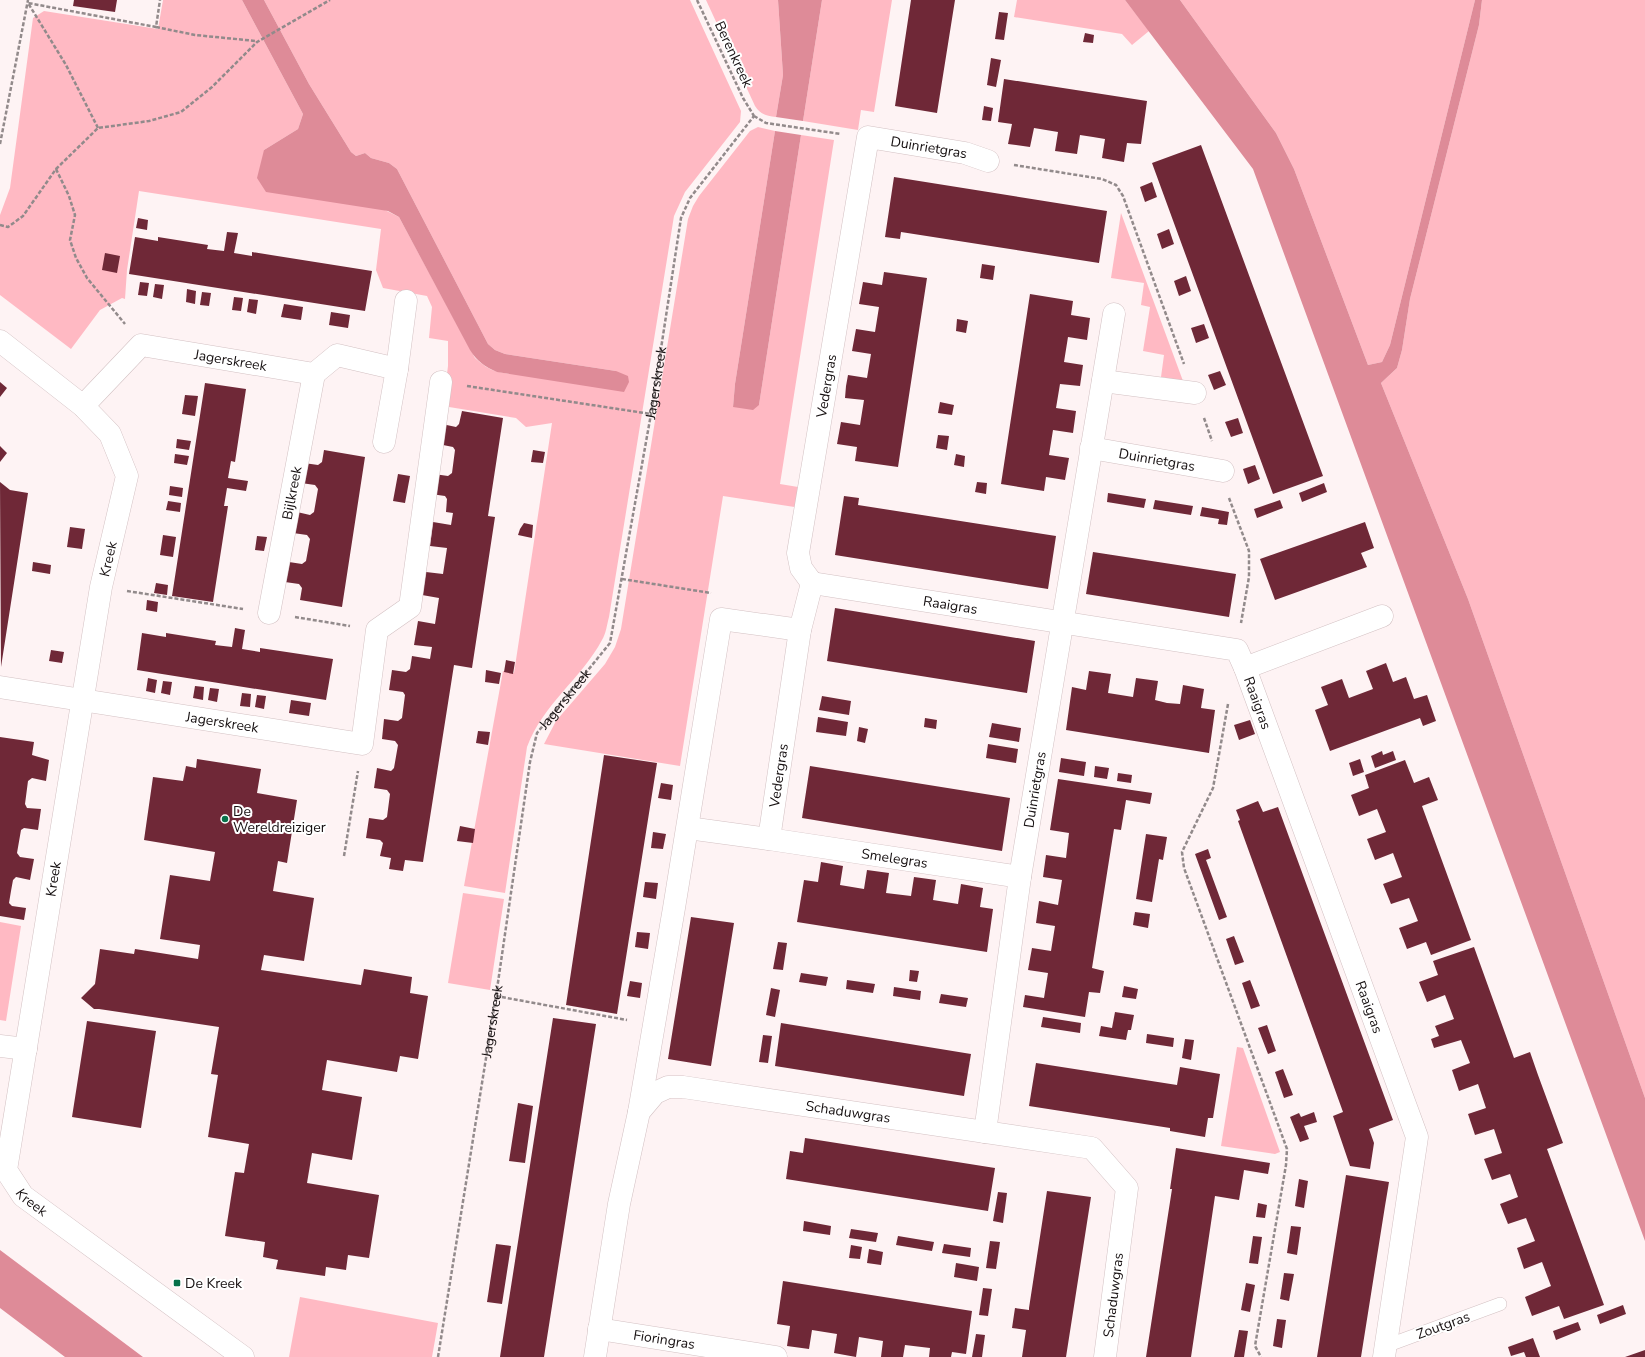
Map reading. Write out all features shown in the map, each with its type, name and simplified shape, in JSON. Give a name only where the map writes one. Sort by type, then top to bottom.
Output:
[{"type":"street","name":"Duinrietgras","points":[[868,137],[965,153],[988,161]]},
{"type":"street","name":"Vedergras","points":[[769,839],[800,630],[812,583],[801,568],[798,554],[868,137]]},
{"type":"street","points":[[384,442],[397,369],[406,301]]},
{"type":"street","name":"Duinrietgras","points":[[985,1132],[1020,877],[1114,314]]},
{"type":"street","name":"Kreek","points":[[0,341],[83,406],[110,434],[127,476],[101,587],[6,1170],[23,1196],[244,1357]]},
{"type":"street","name":"Jagerskreek","points":[[141,345],[314,374]]},
{"type":"street","points":[[83,406],[141,345]]},
{"type":"street","points":[[314,374],[337,355],[397,369]]},
{"type":"street","name":"Bijlkreek","points":[[269,613],[314,374]]},
{"type":"street","points":[[1103,381],[1195,394]]},
{"type":"street","points":[[362,744],[377,630],[410,607],[441,382]]},
{"type":"street","name":"Duinrietgras","points":[[1091,448],[1223,471]]},
{"type":"street","name":"Raaigras","points":[[812,583],[1062,624],[1237,650],[1245,668],[1418,1137],[1385,1352]]},
{"type":"street","name":"Raaigras","points":[[1245,668],[1382,616]]},
{"type":"street","points":[[595,1357],[619,1204],[638,1112],[688,828],[721,619],[800,630]]},
{"type":"street","name":"Jagerskreek","points":[[0,687],[362,744]]},
{"type":"street","points":[[688,828],[769,839]]},
{"type":"street","name":"Smelegras","points":[[769,839],[1020,877]]},
{"type":"street","points":[[0,1046],[26,1049]]},
{"type":"street","name":"Schaduwgras","points":[[638,1112],[655,1093],[668,1087],[683,1086],[1092,1148],[1127,1188],[1105,1357]]},
{"type":"street","name":"Fioringras","points":[[599,1328],[776,1357]]},
{"type":"lane","name":"Zoutgras","points":[[1385,1352],[1500,1304]]},
{"type":"path","points":[[156,27],[160,0]]},
{"type":"path","points":[[0,225],[8,227],[23,216],[56,168],[98,128],[149,121],[181,112],[212,87],[257,42],[330,0]]},
{"type":"path","name":"Berenkreek","points":[[697,0],[754,116]]},
{"type":"path","points":[[28,1],[195,35],[257,42]]},
{"type":"path","points":[[28,1],[66,65],[98,128]]},
{"type":"path","points":[[0,144],[28,1]]},
{"type":"path","points":[[754,116],[766,123],[812,130]]},
{"type":"path","name":"Jagerskreek","points":[[438,1357],[496,996],[530,762],[537,733],[610,643],[651,414],[681,218],[690,198],[754,116]]},
{"type":"path","points":[[56,168],[69,196],[75,215],[70,240],[76,258],[88,278],[141,345]]},
{"type":"path","points":[[441,382],[651,414]]},
{"type":"path","points":[[622,579],[719,594],[721,619]]},
{"type":"path","points":[[101,587],[377,630]]},
{"type":"path","points":[[1228,703],[1213,788],[1182,852],[1184,868],[1287,1148],[1286,1165],[1255,1346],[1261,1357]]},
{"type":"path","points":[[344,856],[362,744]]},
{"type":"path","points":[[496,996],[653,1025]]},
{"type":"shaded area","points":[[163,0],[242,0],[303,114],[298,129],[264,150],[399,217],[475,358],[488,368],[500,372],[512,374],[616,371],[505,354],[495,350],[488,344],[397,169],[389,163],[371,158],[365,153],[356,156],[351,152],[309,84],[264,0],[690,0],[741,111],[740,122],[685,192],[674,216],[609,617],[603,638],[593,654],[552,705],[534,732],[527,747],[505,893],[464,886],[503,671],[514,673],[552,423],[526,427],[516,418],[443,406],[448,366],[448,341],[429,338],[432,307],[427,296],[383,288],[376,270],[381,229],[139,191],[127,270],[125,299],[122,298],[100,310],[71,349],[0,295],[0,215],[10,188],[33,18],[44,11],[158,29]]},
{"type":"shaded area","points":[[242,0],[264,0],[309,84],[351,152],[356,156],[365,153],[371,158],[389,163],[397,169],[488,344],[495,350],[505,354],[616,371],[628,376],[629,382],[624,392],[497,372],[489,368],[478,360],[470,350],[399,217],[388,211],[266,192],[257,178],[264,150],[298,129],[303,114]]},
{"type":"shaded area","points":[[706,0],[778,0],[783,75],[776,117],[764,114],[755,106]]},
{"type":"shaded area","points":[[778,0],[822,0],[803,121],[776,117],[783,75]]},
{"type":"shaded area","points":[[822,0],[892,0],[874,112],[861,110],[858,130],[803,121]]},
{"type":"shaded area","points":[[1017,0],[1125,0],[1149,31],[1132,45],[1122,34],[1014,17]]},
{"type":"shaded area","points":[[1125,0],[1180,0],[1276,133],[1294,169],[1368,365],[1382,362],[1390,345],[1475,0],[1482,0],[1479,25],[1410,299],[1402,350],[1397,368],[1381,383],[1468,599],[1645,1098],[1645,1241],[1253,169]]},
{"type":"shaded area","points":[[1180,0],[1475,0],[1390,345],[1382,362],[1368,365],[1294,169],[1276,133]]},
{"type":"shaded area","points":[[1482,0],[1645,0],[1645,1098],[1468,599],[1381,383],[1397,368],[1402,350],[1410,299],[1479,25]]},
{"type":"shaded area","points":[[758,127],[775,131],[735,384],[733,407],[759,405],[801,135],[834,140],[780,484],[804,488],[801,508],[723,496],[680,766],[544,744],[556,721],[605,664],[615,647],[621,629],[688,219],[699,196],[750,131]]},
{"type":"shaded area","points":[[775,131],[801,135],[759,405],[753,410],[733,407],[735,384]]},
{"type":"shaded area","points":[[1121,213],[1183,381],[1161,377],[1164,355],[1143,351],[1150,307],[1141,305],[1144,283],[1111,278]]},
{"type":"shaded area","points":[[463,893],[504,899],[490,990],[448,983]]},
{"type":"shaded area","points":[[0,922],[21,926],[6,1021],[0,1020]]},
{"type":"shaded area","points":[[1237,1047],[1243,1048],[1280,1152],[1275,1154],[1221,1146]]},
{"type":"shaded area","points":[[0,1250],[143,1357],[65,1357],[0,1308]]},
{"type":"shaded area","points":[[300,1297],[438,1323],[432,1357],[289,1357]]},
{"type":"building","points":[[74,0],[117,0],[115,12],[73,6]]},
{"type":"building","points":[[911,0],[955,0],[937,113],[895,106]]},
{"type":"building","points":[[999,12],[1008,13],[1004,40],[995,39]]},
{"type":"building","points":[[1085,33],[1094,35],[1093,43],[1083,42]]},
{"type":"building","points":[[991,58],[1001,60],[996,87],[987,85]]},
{"type":"building","points":[[1004,79],[1147,101],[1141,144],[1127,143],[1124,162],[1102,158],[1105,139],[1093,137],[1080,135],[1077,154],[1055,151],[1058,132],[1034,128],[1030,147],[1008,144],[1012,124],[998,122]]},
{"type":"building","points":[[984,106],[993,108],[991,121],[982,120]]},
{"type":"building","points":[[1201,145],[1323,476],[1273,494],[1152,163]]},
{"type":"building","points":[[894,177],[1107,211],[1099,263],[901,232],[900,239],[885,237]]},
{"type":"building","points":[[1152,182],[1157,197],[1145,202],[1140,187]]},
{"type":"building","points":[[138,218],[148,220],[147,230],[136,228]]},
{"type":"building","points":[[1169,229],[1174,244],[1162,249],[1157,234]]},
{"type":"building","points":[[227,232],[238,233],[234,253],[252,256],[252,252],[372,271],[365,311],[129,274],[135,237],[158,241],[158,237],[208,245],[207,249],[224,251]]},
{"type":"building","points":[[105,253],[120,256],[117,273],[102,270]]},
{"type":"building","points":[[982,264],[995,266],[993,280],[980,278]]},
{"type":"building","points":[[884,272],[927,278],[898,467],[855,461],[857,447],[837,444],[841,422],[860,425],[864,400],[845,398],[846,386],[848,375],[867,378],[871,354],[852,351],[856,329],[875,332],[879,307],[859,304],[863,282],[882,285]]},
{"type":"building","points":[[1186,276],[1191,291],[1179,296],[1174,281]]},
{"type":"building","points":[[140,282],[149,283],[147,296],[138,295]]},
{"type":"building","points":[[155,284],[164,285],[162,299],[153,297]]},
{"type":"building","points":[[187,289],[196,291],[195,304],[186,302]]},
{"type":"building","points":[[202,292],[211,293],[209,306],[200,305]]},
{"type":"building","points":[[1030,294],[1073,301],[1071,315],[1090,318],[1087,340],[1068,337],[1064,362],[1083,365],[1080,386],[1060,384],[1056,408],[1076,411],[1073,433],[1053,430],[1049,455],[1069,458],[1065,480],[1046,477],[1044,491],[1001,484]]},
{"type":"building","points":[[234,297],[243,298],[241,311],[232,310]]},
{"type":"building","points":[[249,299],[258,300],[256,314],[247,312]]},
{"type":"building","points":[[284,304],[303,307],[301,320],[281,317]]},
{"type":"building","points":[[331,312],[350,315],[348,328],[329,325]]},
{"type":"building","points":[[957,319],[968,321],[966,333],[956,331]]},
{"type":"building","points":[[1204,324],[1209,338],[1196,343],[1191,328]]},
{"type":"building","points":[[1220,371],[1226,385],[1214,390],[1208,375]]},
{"type":"building","points":[[0,382],[7,388],[0,397]]},
{"type":"building","points":[[205,383],[246,389],[235,462],[231,461],[228,478],[248,481],[246,491],[227,488],[224,506],[228,506],[213,602],[172,596]]},
{"type":"building","points":[[185,395],[198,396],[195,416],[182,414]]},
{"type":"building","points":[[940,402],[954,405],[952,415],[938,413]]},
{"type":"building","points":[[462,411],[503,418],[488,516],[495,517],[472,668],[454,665],[423,862],[405,860],[403,871],[389,869],[391,858],[380,856],[383,843],[380,840],[366,838],[369,818],[383,820],[387,817],[390,794],[387,790],[374,788],[377,768],[391,771],[394,768],[398,745],[395,741],[382,739],[384,719],[398,721],[402,718],[405,695],[403,692],[389,690],[392,670],[406,672],[410,669],[412,656],[430,659],[432,647],[414,645],[418,621],[435,624],[439,598],[422,595],[426,572],[443,574],[447,548],[430,546],[433,522],[451,525],[453,513],[446,512],[447,499],[445,496],[431,494],[434,474],[448,476],[452,473],[455,450],[453,447],[438,444],[442,424],[456,427],[459,424]]},
{"type":"building","points":[[1238,418],[1243,433],[1231,437],[1225,422]]},
{"type":"building","points":[[938,435],[949,436],[947,450],[936,448]]},
{"type":"building","points":[[177,439],[191,441],[189,450],[176,448]]},
{"type":"building","points":[[0,446],[7,453],[0,462]]},
{"type":"building","points":[[324,450],[365,457],[342,607],[300,600],[302,588],[299,584],[285,582],[289,562],[302,564],[306,561],[310,539],[307,535],[293,533],[297,512],[310,515],[314,512],[318,489],[315,485],[301,483],[304,463],[318,465],[322,462]]},
{"type":"building","points":[[533,450],[545,452],[543,463],[531,462]]},
{"type":"building","points":[[175,454],[189,456],[187,465],[174,463]]},
{"type":"building","points":[[956,454],[965,456],[964,467],[954,465]]},
{"type":"building","points":[[1255,465],[1260,479],[1248,484],[1243,469]]},
{"type":"building","points":[[398,474],[410,476],[405,503],[393,501]]},
{"type":"building","points":[[0,482],[10,490],[28,493],[1,667]]},
{"type":"building","points":[[977,482],[987,483],[986,494],[975,492]]},
{"type":"building","points":[[1324,483],[1327,492],[1302,502],[1299,493]]},
{"type":"building","points":[[170,486],[183,488],[182,497],[169,495]]},
{"type":"building","points":[[1108,493],[1146,499],[1144,508],[1107,502]]},
{"type":"building","points":[[844,496],[859,498],[858,505],[1056,536],[1048,589],[835,555]]},
{"type":"building","points":[[1155,500],[1193,506],[1191,515],[1153,509]]},
{"type":"building","points":[[1280,500],[1283,508],[1257,518],[1254,509]]},
{"type":"building","points":[[168,501],[181,503],[180,512],[166,510]]},
{"type":"building","points":[[1202,507],[1229,512],[1227,525],[1218,524],[1219,519],[1200,516]]},
{"type":"building","points":[[1365,522],[1374,548],[1361,553],[1367,567],[1275,600],[1260,559]]},
{"type":"building","points":[[524,523],[533,525],[532,538],[518,535]]},
{"type":"building","points":[[70,527],[85,529],[82,549],[67,547]]},
{"type":"building","points":[[163,535],[176,537],[173,557],[160,555]]},
{"type":"building","points":[[257,536],[267,537],[264,551],[255,550]]},
{"type":"building","points":[[1093,552],[1236,574],[1229,617],[1086,594]]},
{"type":"building","points":[[33,562],[51,565],[50,574],[32,571]]},
{"type":"building","points":[[156,583],[168,585],[167,595],[154,593]]},
{"type":"building","points":[[147,600],[158,602],[157,612],[146,610]]},
{"type":"building","points":[[835,608],[1035,641],[1027,693],[827,661]]},
{"type":"building","points":[[235,628],[245,630],[242,649],[260,652],[260,648],[333,659],[326,700],[137,670],[142,633],[166,637],[166,633],[216,641],[215,645],[232,647]]},
{"type":"building","points":[[51,650],[64,652],[62,663],[49,661]]},
{"type":"building","points":[[506,660],[515,662],[513,674],[504,672]]},
{"type":"building","points":[[1386,663],[1393,682],[1406,677],[1414,699],[1427,695],[1436,721],[1423,726],[1420,718],[1330,751],[1315,710],[1328,705],[1321,687],[1342,679],[1349,698],[1373,689],[1366,671]]},
{"type":"building","points":[[486,670],[501,673],[499,684],[485,682]]},
{"type":"building","points":[[1089,671],[1111,674],[1108,693],[1133,697],[1136,678],[1158,681],[1155,700],[1167,703],[1180,704],[1183,685],[1204,689],[1201,708],[1215,710],[1209,753],[1066,730],[1072,687],[1086,690]]},
{"type":"building","points":[[148,678],[157,680],[155,693],[146,691]]},
{"type":"building","points":[[163,681],[172,682],[170,695],[161,693]]},
{"type":"building","points":[[195,686],[204,687],[203,700],[193,698]]},
{"type":"building","points":[[210,688],[219,689],[217,702],[208,700]]},
{"type":"building","points":[[242,693],[251,694],[250,707],[240,706]]},
{"type":"building","points":[[257,695],[266,696],[264,709],[255,707]]},
{"type":"building","points":[[822,696],[851,701],[849,715],[819,710]]},
{"type":"building","points":[[291,700],[311,703],[309,716],[289,713]]},
{"type":"building","points":[[818,717],[848,722],[846,736],[816,732]]},
{"type":"building","points":[[925,718],[937,720],[936,729],[924,727]]},
{"type":"building","points":[[1250,720],[1255,734],[1239,740],[1234,725]]},
{"type":"building","points":[[992,723],[1021,728],[1019,742],[989,737]]},
{"type":"building","points":[[859,727],[868,729],[865,743],[857,741]]},
{"type":"building","points":[[478,731],[490,732],[488,745],[476,743]]},
{"type":"building","points":[[0,737],[34,742],[32,755],[49,760],[46,781],[32,778],[28,781],[25,804],[27,808],[41,809],[38,830],[24,828],[21,830],[17,853],[20,857],[34,859],[30,880],[16,877],[13,880],[9,903],[12,906],[26,908],[24,920],[0,916]]},
{"type":"building","points":[[988,744],[1018,749],[1016,763],[986,758]]},
{"type":"building","points":[[1382,751],[1383,755],[1393,751],[1396,760],[1375,768],[1371,756]]},
{"type":"building","points":[[604,755],[657,763],[617,1014],[566,1005]]},
{"type":"building","points":[[1061,758],[1086,762],[1084,776],[1059,772]]},
{"type":"building","points":[[197,759],[261,769],[257,793],[297,800],[287,863],[278,861],[273,891],[314,898],[304,961],[264,955],[261,970],[361,985],[364,969],[412,977],[410,993],[428,996],[418,1059],[400,1056],[397,1072],[327,1060],[322,1090],[362,1097],[352,1160],[312,1153],[307,1183],[379,1195],[369,1258],[348,1255],[346,1270],[326,1267],[325,1276],[276,1269],[278,1260],[263,1257],[265,1242],[225,1236],[235,1172],[244,1173],[249,1144],[208,1137],[218,1075],[211,1074],[219,1027],[94,1009],[81,998],[95,984],[100,949],[134,954],[135,949],[198,959],[200,945],[160,939],[170,875],[210,881],[215,852],[144,840],[153,777],[183,781],[186,766],[196,768]]},
{"type":"building","points":[[1360,759],[1364,772],[1353,776],[1349,763]]},
{"type":"building","points":[[1405,760],[1414,783],[1429,777],[1438,800],[1422,806],[1471,940],[1431,955],[1426,942],[1407,949],[1399,928],[1418,921],[1409,898],[1391,904],[1383,884],[1402,877],[1393,853],[1375,860],[1367,839],[1386,832],[1377,809],[1359,816],[1351,795],[1369,788],[1365,775]]},
{"type":"building","points":[[810,766],[1010,798],[1002,851],[802,818]]},
{"type":"building","points":[[1095,766],[1109,768],[1107,779],[1094,777]]},
{"type":"building","points":[[1118,773],[1132,775],[1131,783],[1117,781]]},
{"type":"building","points":[[1058,779],[1152,793],[1150,804],[1126,800],[1121,830],[1114,829],[1092,968],[1104,971],[1100,993],[1089,992],[1085,1017],[1023,1007],[1025,995],[1044,998],[1048,973],[1028,970],[1032,948],[1051,951],[1055,926],[1036,923],[1039,901],[1058,905],[1062,880],[1043,877],[1046,855],[1066,858],[1069,833],[1050,830]]},
{"type":"building","points":[[661,783],[673,785],[671,800],[658,798]]},
{"type":"building","points":[[1258,801],[1263,812],[1278,807],[1393,1120],[1369,1129],[1374,1143],[1370,1169],[1350,1166],[1333,1116],[1343,1112],[1238,821],[1240,820],[1236,810]]},
{"type":"building","points":[[460,826],[475,829],[473,843],[457,841]]},
{"type":"building","points":[[653,832],[666,834],[663,849],[651,848]]},
{"type":"building","points":[[1146,834],[1167,837],[1163,860],[1159,859],[1152,902],[1136,899]]},
{"type":"building","points":[[1208,849],[1211,858],[1206,860],[1227,917],[1219,920],[1195,854]]},
{"type":"building","points":[[821,862],[843,866],[840,885],[864,889],[867,870],[889,873],[886,893],[911,896],[914,877],[936,880],[933,900],[958,904],[961,884],[983,888],[980,907],[993,909],[987,952],[797,922],[804,880],[818,882]]},
{"type":"building","points":[[645,882],[658,883],[656,899],[643,897]]},
{"type":"building","points":[[1135,912],[1150,914],[1148,928],[1133,925]]},
{"type":"building","points":[[691,917],[734,923],[711,1066],[668,1059]]},
{"type":"building","points":[[637,932],[650,933],[648,949],[635,947]]},
{"type":"building","points":[[1234,936],[1244,962],[1235,965],[1226,939]]},
{"type":"building","points":[[778,942],[787,943],[783,970],[773,969]]},
{"type":"building","points":[[1474,947],[1514,1058],[1530,1052],[1563,1143],[1547,1149],[1604,1305],[1564,1319],[1559,1306],[1532,1316],[1525,1297],[1551,1286],[1542,1262],[1524,1269],[1517,1248],[1535,1241],[1526,1218],[1508,1224],[1500,1204],[1518,1197],[1510,1174],[1492,1180],[1484,1159],[1502,1153],[1494,1129],[1475,1135],[1468,1114],[1486,1108],[1478,1084],[1459,1091],[1452,1070],[1470,1063],[1461,1040],[1434,1048],[1431,1039],[1439,1036],[1435,1026],[1454,1019],[1445,995],[1427,1002],[1419,982],[1438,975],[1433,961]]},
{"type":"building","points":[[910,970],[919,971],[917,982],[909,981]]},
{"type":"building","points":[[801,973],[828,977],[826,986],[799,982]]},
{"type":"building","points":[[847,980],[875,984],[873,993],[846,989]]},
{"type":"building","points":[[1250,980],[1260,1006],[1251,1009],[1242,983]]},
{"type":"building","points":[[630,981],[642,983],[640,998],[627,996]]},
{"type":"building","points":[[1124,986],[1138,989],[1136,999],[1122,997]]},
{"type":"building","points":[[894,987],[921,991],[920,1000],[893,996]]},
{"type":"building","points":[[771,988],[780,990],[775,1017],[766,1015]]},
{"type":"building","points":[[941,994],[968,998],[966,1007],[939,1003]]},
{"type":"building","points":[[1115,1012],[1134,1015],[1131,1030],[1128,1030],[1126,1040],[1099,1036],[1101,1026],[1112,1028]]},
{"type":"building","points":[[1043,1017],[1081,1023],[1080,1033],[1041,1027]]},
{"type":"building","points":[[553,1018],[596,1024],[563,1236],[544,1357],[500,1357]]},
{"type":"building","points":[[87,1021],[156,1031],[141,1128],[72,1117]]},
{"type":"building","points":[[781,1023],[971,1054],[964,1096],[775,1066]]},
{"type":"building","points":[[1267,1025],[1276,1051],[1268,1054],[1258,1028]]},
{"type":"building","points":[[1147,1034],[1174,1038],[1173,1047],[1146,1043]]},
{"type":"building","points":[[763,1035],[772,1036],[768,1063],[759,1062]]},
{"type":"building","points":[[1185,1039],[1194,1040],[1191,1060],[1182,1058]]},
{"type":"building","points":[[1036,1063],[1177,1085],[1180,1067],[1220,1074],[1213,1118],[1208,1118],[1205,1137],[1170,1131],[1170,1128],[1029,1106]]},
{"type":"building","points":[[1283,1069],[1293,1095],[1284,1098],[1275,1072]]},
{"type":"building","points":[[518,1103],[533,1106],[525,1163],[509,1161]]},
{"type":"building","points":[[1314,1112],[1317,1122],[1304,1126],[1309,1139],[1300,1142],[1290,1117],[1299,1113],[1301,1117]]},
{"type":"building","points":[[805,1138],[995,1168],[988,1211],[786,1179],[790,1151],[803,1153]]},
{"type":"building","points":[[1176,1148],[1270,1163],[1268,1174],[1244,1170],[1239,1200],[1215,1196],[1191,1357],[1146,1357],[1172,1189],[1170,1189]]},
{"type":"building","points":[[1346,1175],[1389,1182],[1361,1357],[1317,1357]]},
{"type":"building","points":[[1299,1179],[1308,1181],[1304,1208],[1295,1206]]},
{"type":"building","points":[[1047,1191],[1091,1197],[1066,1357],[1022,1357],[1026,1330],[1012,1328],[1015,1308],[1029,1310]]},
{"type":"building","points":[[998,1192],[1007,1193],[1003,1223],[993,1221]]},
{"type":"building","points":[[1258,1203],[1267,1205],[1265,1218],[1256,1217]]},
{"type":"building","points":[[804,1221],[831,1226],[830,1235],[803,1231]]},
{"type":"building","points":[[1291,1226],[1301,1227],[1297,1255],[1287,1253]]},
{"type":"building","points":[[851,1229],[878,1233],[876,1242],[849,1238]]},
{"type":"building","points":[[898,1236],[934,1242],[932,1251],[896,1245]]},
{"type":"building","points":[[1253,1236],[1262,1237],[1258,1264],[1249,1263]]},
{"type":"building","points":[[990,1241],[1000,1242],[996,1269],[986,1268]]},
{"type":"building","points":[[496,1244],[511,1246],[502,1304],[487,1302]]},
{"type":"building","points":[[944,1244],[971,1248],[970,1257],[942,1253]]},
{"type":"building","points":[[851,1245],[862,1247],[860,1259],[849,1258]]},
{"type":"building","points":[[869,1249],[883,1252],[881,1265],[867,1263]]},
{"type":"building","points":[[956,1263],[979,1267],[977,1281],[954,1277]]},
{"type":"building","points":[[1284,1273],[1294,1274],[1289,1301],[1280,1299]]},
{"type":"building","points":[[783,1281],[972,1311],[966,1354],[952,1352],[951,1357],[929,1357],[930,1348],[905,1345],[903,1357],[881,1357],[883,1341],[859,1337],[856,1357],[834,1353],[837,1334],[812,1330],[809,1349],[787,1346],[790,1326],[777,1324]]},
{"type":"building","points":[[1246,1283],[1255,1285],[1250,1312],[1241,1310]]},
{"type":"building","points":[[983,1288],[992,1289],[988,1316],[979,1315]]},
{"type":"building","points":[[1623,1305],[1626,1314],[1600,1324],[1597,1315]]},
{"type":"building","points":[[1277,1319],[1286,1320],[1282,1348],[1273,1346]]},
{"type":"building","points":[[1578,1322],[1581,1330],[1556,1340],[1553,1331]]},
{"type":"building","points":[[1239,1330],[1248,1331],[1244,1357],[1234,1357]]},
{"type":"building","points":[[976,1334],[985,1335],[982,1357],[972,1357]]},
{"type":"building","points":[[1533,1338],[1540,1357],[1526,1357],[1524,1352],[1511,1356],[1508,1347]]},
{"type":"building","points":[[1645,1350],[1645,1357],[1625,1357]]},
{"type":"place","name":"De Wereldreiziger","points":[[225,819]]},
{"type":"place","name":"De Kreek","points":[[177,1283]]}]
